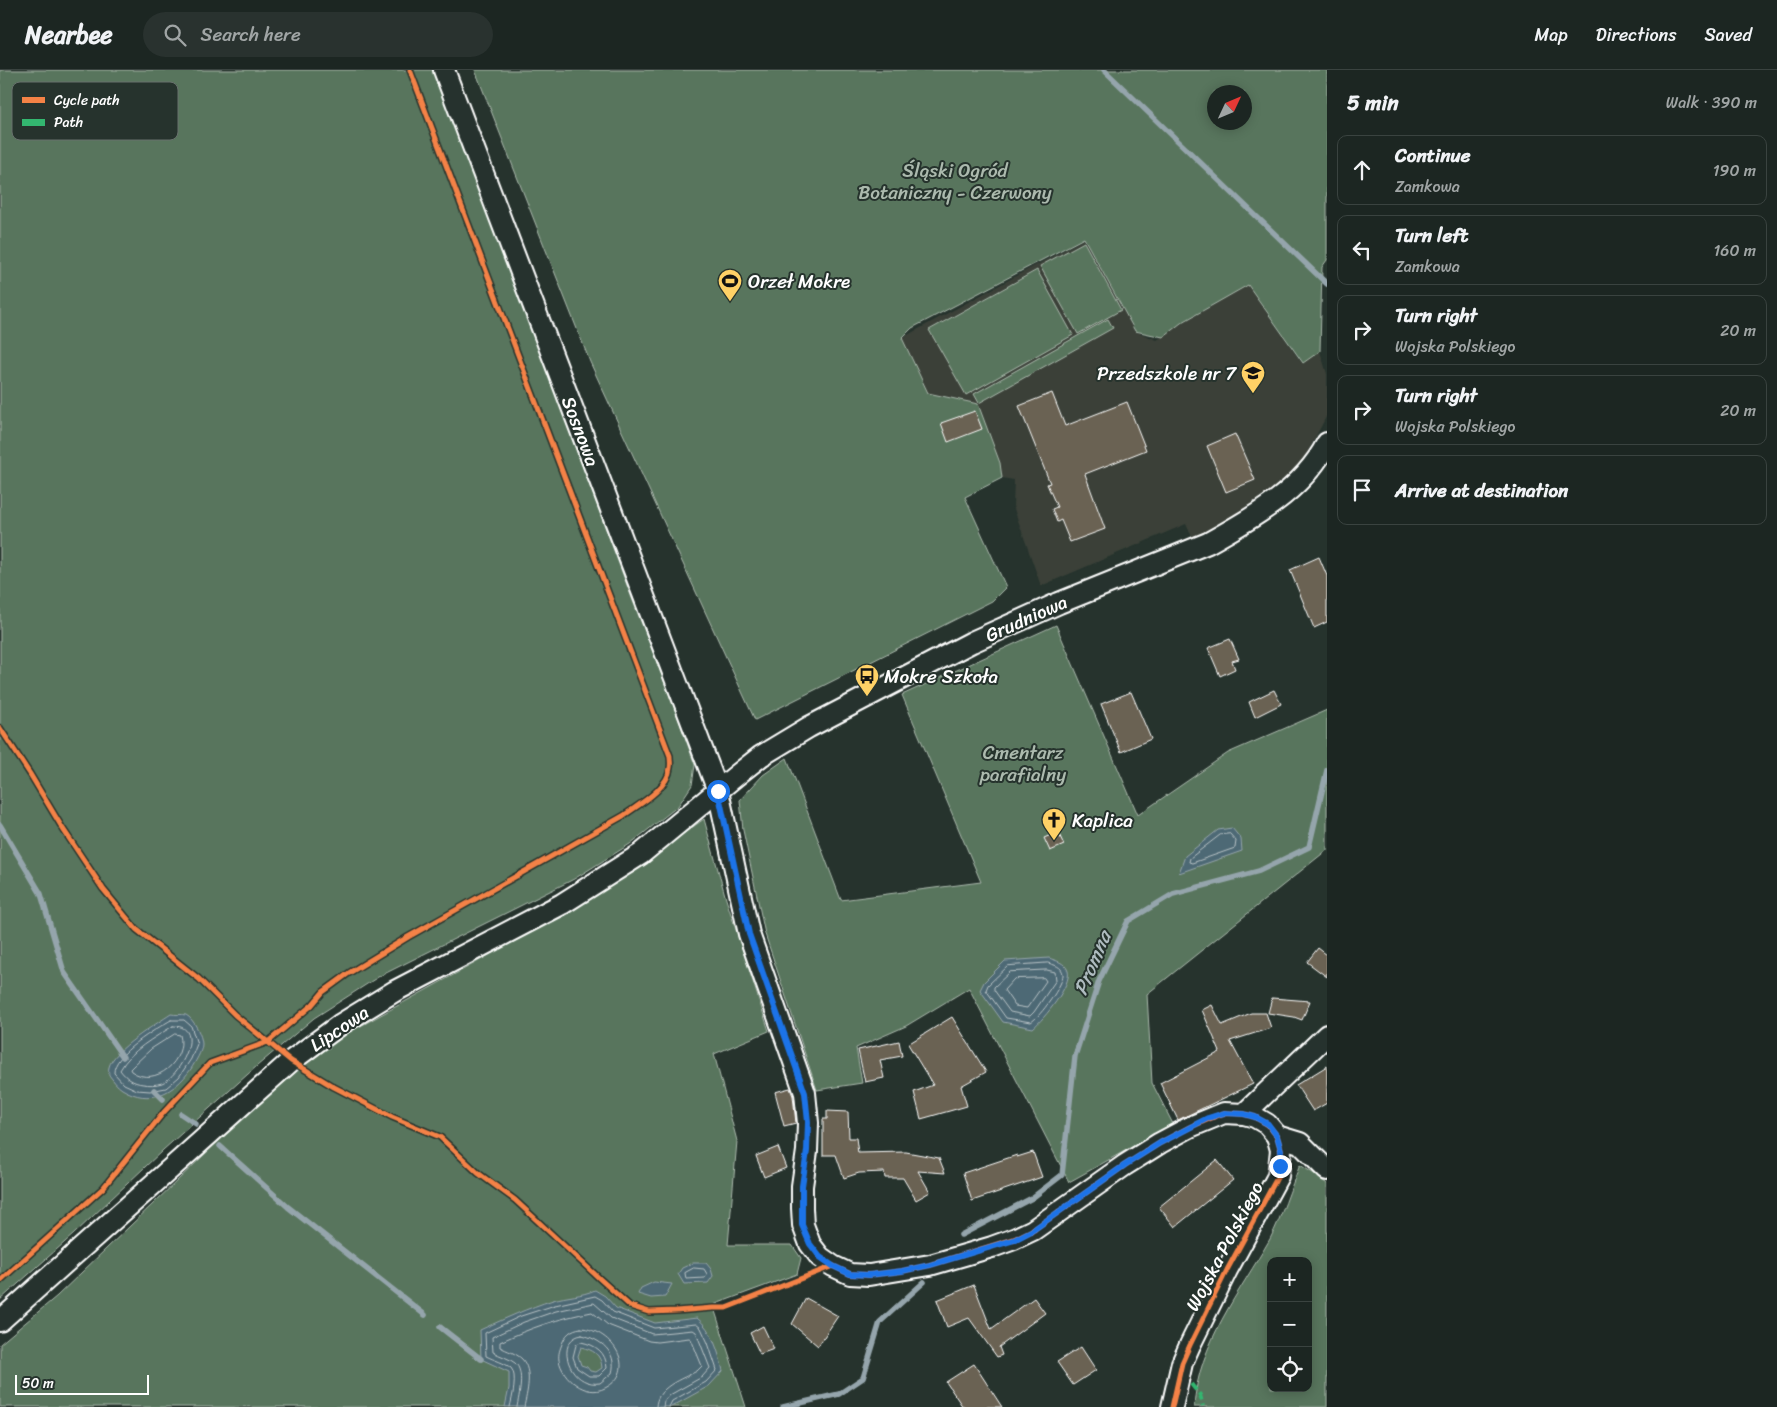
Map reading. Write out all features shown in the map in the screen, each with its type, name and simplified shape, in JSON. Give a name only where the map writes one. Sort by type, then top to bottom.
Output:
[{"type":"street","name":"Sosnowa","points":[[444,70],[718,791],[749,934],[805,1093],[808,1122],[807,1151],[802,1186],[802,1225],[810,1244],[820,1257],[833,1266],[850,1274],[869,1275],[930,1265],[1014,1240],[1033,1230],[1125,1165],[1160,1143],[1208,1118],[1224,1113],[1244,1114]]},
{"type":"street","name":"Grudniowa","points":[[718,791],[762,756],[809,726],[972,642],[1060,603],[1208,543],[1226,533],[1264,509],[1298,483],[1327,443]]},
{"type":"street","name":"Lipcowa","points":[[0,1321],[291,1061],[394,991],[562,904],[640,854],[718,791]]},
{"type":"street","points":[[1244,1114],[1327,1034]]},
{"type":"street","points":[[1244,1114],[1268,1124],[1277,1136],[1300,1143],[1327,1170]]},
{"type":"street","name":"Wojska Polskiego","points":[[1172,1407],[1182,1363],[1190,1345],[1227,1270],[1278,1176],[1281,1150],[1277,1136]]},
{"type":"shaded area","points":[[1084,239],[1135,331],[1157,340],[1181,323],[1248,285],[1302,363],[1320,351],[1327,374],[1327,415],[1300,467],[1253,505],[1194,541],[1186,524],[1041,586],[1013,506],[1014,480],[1002,478],[1000,463],[978,404],[928,393],[902,338]]},
{"type":"green space","points":[[0,70],[434,70],[676,712],[695,765],[692,785],[678,806],[630,844],[574,879],[378,977],[314,1018],[163,1150],[74,1234],[0,1300]]},
{"type":"green space","name":"Śląski Ogród Botaniczny - Czerwony","points":[[475,70],[1327,70],[1327,260],[1322,267],[1320,351],[1303,363],[1248,285],[1181,323],[1163,337],[1135,331],[1084,238],[912,328],[902,338],[928,393],[978,404],[1000,463],[1002,478],[965,497],[1006,587],[992,601],[755,720],[590,362]]},
{"type":"green space","points":[[1084,242],[1121,310],[1078,334],[1040,266]]},
{"type":"green space","points":[[1037,270],[1073,335],[966,395],[929,330]]},
{"type":"green space","points":[[1108,319],[1113,328],[979,403],[974,394]]},
{"type":"green space","name":"Cmentarz parafialny","points":[[1056,625],[1138,815],[1228,753],[1327,710],[1327,850],[1147,994],[1152,1083],[1173,1124],[1069,1182],[969,988],[906,1026],[856,1048],[862,1083],[817,1090],[765,934],[743,830],[740,800],[763,775],[787,758],[841,900],[981,882],[902,695]]},
{"type":"green space","points":[[704,819],[726,899],[769,1031],[714,1054],[737,1141],[728,1245],[792,1245],[801,1258],[797,1274],[713,1305],[746,1407],[0,1407],[0,1344],[57,1296],[276,1086],[317,1050],[477,962],[619,879]]},
{"type":"green space","points":[[1300,1165],[1327,1184],[1327,1407],[1194,1407],[1197,1384],[1212,1340],[1222,1319],[1270,1239]]},
{"type":"water","points":[[1232,828],[1241,839],[1242,851],[1179,873],[1185,856],[1218,830]]},
{"type":"water","points":[[1049,958],[1063,964],[1067,968],[1068,977],[1062,993],[1033,1028],[1003,1022],[980,990],[984,982],[1005,961]]},
{"type":"water","points":[[171,1014],[189,1017],[195,1024],[201,1037],[201,1050],[191,1069],[177,1085],[161,1094],[142,1096],[122,1089],[109,1075],[112,1060],[126,1045]]},
{"type":"water","points":[[693,1263],[706,1263],[711,1269],[713,1276],[708,1283],[684,1284],[678,1274],[682,1268]]},
{"type":"water","points":[[654,1282],[672,1284],[665,1297],[651,1298],[638,1294],[641,1288]]},
{"type":"water","points":[[595,1290],[605,1296],[616,1308],[655,1323],[697,1318],[711,1335],[723,1371],[709,1386],[671,1407],[505,1407],[509,1388],[509,1372],[481,1359],[480,1330],[544,1303]],"holes":[[[581,1347],[596,1353],[602,1368],[596,1372],[590,1371],[587,1367],[581,1365],[578,1356]]]},
{"type":"building","points":[[1052,393],[1065,426],[1127,402],[1146,450],[1085,474],[1105,529],[1070,542],[1061,520],[1057,522],[1052,509],[1057,507],[1047,484],[1050,483],[1019,406]]},
{"type":"building","points":[[975,411],[982,429],[948,442],[941,423]]},
{"type":"building","points":[[1235,434],[1255,480],[1226,492],[1207,446]]},
{"type":"building","points":[[1319,557],[1327,576],[1327,622],[1314,628],[1290,570]]},
{"type":"building","points":[[1230,639],[1239,659],[1232,661],[1235,669],[1220,676],[1208,648]]},
{"type":"building","points":[[1274,690],[1281,704],[1255,717],[1249,702]]},
{"type":"building","points":[[1131,692],[1151,739],[1121,752],[1101,704]]},
{"type":"building","name":"Kaplica","points":[[1058,832],[1064,845],[1050,851],[1044,838]]},
{"type":"building","points":[[1318,948],[1327,955],[1327,977],[1307,962]]},
{"type":"building","points":[[1272,998],[1310,1001],[1302,1020],[1268,1013]]},
{"type":"building","points":[[1212,1005],[1222,1025],[1251,1013],[1266,1013],[1271,1028],[1230,1041],[1253,1084],[1178,1120],[1160,1083],[1220,1052],[1202,1010]]},
{"type":"building","points":[[952,1017],[986,1072],[961,1086],[967,1106],[921,1119],[914,1092],[933,1085],[908,1044]]},
{"type":"building","points":[[899,1041],[902,1056],[880,1060],[884,1078],[865,1082],[858,1050]]},
{"type":"building","points":[[1327,1066],[1327,1103],[1313,1111],[1296,1085]]},
{"type":"building","points":[[790,1088],[793,1096],[796,1123],[784,1126],[775,1092]]},
{"type":"building","points":[[827,1111],[848,1112],[849,1138],[856,1138],[858,1153],[906,1152],[939,1158],[945,1173],[918,1171],[930,1192],[916,1200],[903,1178],[885,1178],[884,1172],[859,1173],[844,1178],[836,1155],[823,1155],[823,1119],[827,1119]]},
{"type":"building","points":[[778,1147],[786,1168],[764,1177],[756,1156]]},
{"type":"building","points":[[1033,1152],[1042,1177],[972,1201],[963,1173],[1017,1155],[1017,1157]]},
{"type":"building","points":[[1217,1160],[1233,1180],[1175,1227],[1159,1207]]},
{"type":"building","points":[[974,1285],[991,1329],[1034,1298],[1045,1313],[999,1347],[1002,1355],[997,1357],[969,1318],[947,1327],[937,1300]]},
{"type":"building","points":[[806,1298],[838,1316],[818,1346],[792,1324]]},
{"type":"building","points":[[763,1326],[774,1349],[760,1354],[750,1333]]},
{"type":"building","points":[[1081,1347],[1096,1370],[1073,1385],[1057,1362]]},
{"type":"building","points":[[974,1364],[1002,1407],[963,1407],[946,1382]]},
{"type":"waterway","points":[[1104,70],[1327,284]]},
{"type":"waterway","name":"Promna","points":[[961,1235],[1032,1198],[1062,1175],[1075,1056],[1099,981],[1128,921],[1173,894],[1259,871],[1309,847],[1327,770]]},
{"type":"waterway","points":[[0,825],[41,894],[64,972],[123,1057]]},
{"type":"waterway","points":[[154,1090],[163,1099]]},
{"type":"waterway","points":[[181,1114],[196,1124]]},
{"type":"waterway","points":[[220,1146],[288,1207],[425,1315]]},
{"type":"waterway","points":[[783,1407],[839,1394],[863,1378],[880,1322],[924,1282]]},
{"type":"waterway","points":[[440,1327],[481,1359]]},
{"type":"marked path","points":[[1191,1384],[1200,1395],[1203,1406]]},
{"type":"cycle path","points":[[0,1281],[103,1188],[164,1112],[210,1063],[268,1042],[312,1005],[323,992],[349,973],[408,937],[623,816],[658,790],[668,776],[670,756],[410,70]]},
{"type":"cycle path","points":[[0,728],[103,889],[136,929],[199,979],[235,1015],[291,1061],[334,1087],[392,1117],[440,1137],[478,1173],[515,1200],[630,1306],[649,1312],[726,1308],[833,1266],[850,1274],[869,1275],[902,1271],[930,1265],[1014,1239],[1033,1230],[1125,1165],[1190,1127],[1224,1113],[1244,1114],[1255,1117],[1267,1124],[1277,1136],[1281,1150],[1278,1176],[1227,1270],[1190,1345],[1182,1363],[1172,1407]]},
{"type":"place","name":"Orzeł Mokre","points":[[730,302]]},
{"type":"place","name":"Przedszkole nr 7","points":[[1253,394]]},
{"type":"place","name":"Mokre Szkoła","points":[[867,697]]},
{"type":"place","name":"Kaplica","points":[[1054,841]]},
{"type":"route","points":[[718,791],[749,934],[805,1093],[808,1122],[807,1151],[802,1186],[802,1225],[810,1244],[820,1257],[833,1266],[850,1274],[869,1275],[902,1271],[930,1265],[1014,1240],[1033,1230],[1125,1165],[1160,1143],[1208,1118],[1224,1113],[1244,1114],[1268,1124],[1277,1136],[1281,1150],[1280,1166]]}]
